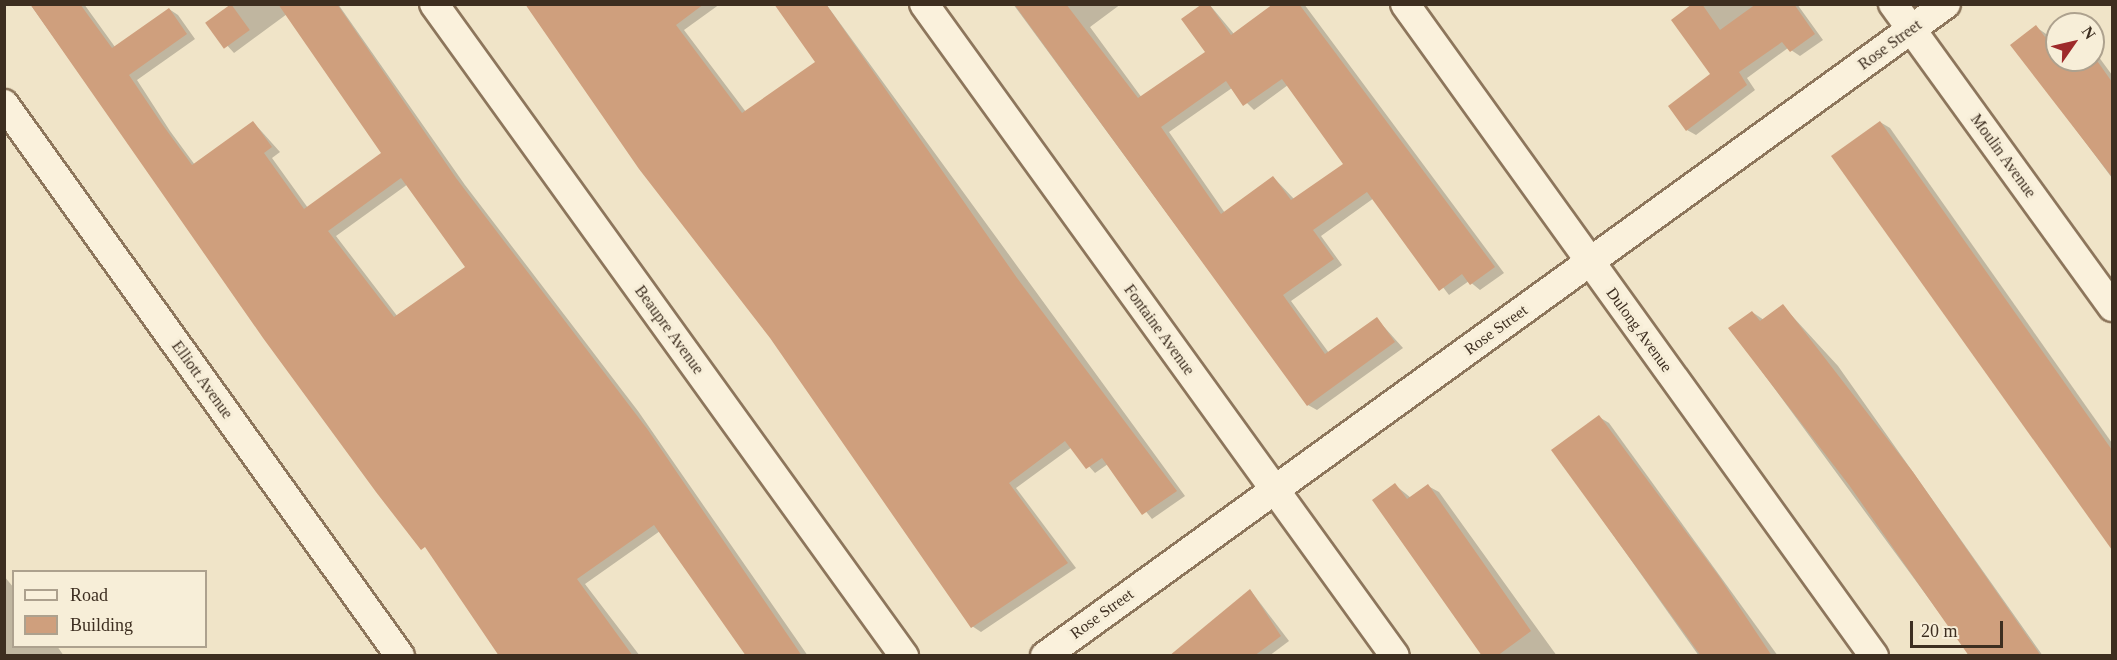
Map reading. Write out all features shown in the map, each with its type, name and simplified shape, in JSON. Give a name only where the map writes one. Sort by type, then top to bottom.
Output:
[{"type":"street","name":"Beaupre Avenue","points":[[434,4],[904,656]]},
{"type":"street","name":"Fontaine Avenue","points":[[924,4],[1395,656]]},
{"type":"street","name":"Dulong Avenue","points":[[1405,4],[1874,656]]},
{"type":"street","name":"Moulin Avenue","points":[[1893,4],[2112,307]]},
{"type":"street","name":"Rose Street","points":[[1045,656],[1946,4]]},
{"type":"street","name":"Elliott Avenue","points":[[4,104],[400,656]]},
{"type":"building","points":[[30,4],[80,4],[112,48],[169,8],[187,34],[129,75],[192,165],[253,121],[272,147],[264,153],[304,209],[381,153],[278,4],[337,4],[456,178],[648,430],[802,656],[746,656],[654,525],[577,579],[633,656],[499,656],[425,547],[421,550],[376,492],[263,338]],"holes":[[[401,178],[465,267],[394,317],[328,231]]]},
{"type":"building","points":[[231,4],[250,30],[224,49],[205,23]]},
{"type":"building","points":[[525,4],[704,4],[676,25],[742,113],[815,62],[774,4],[826,4],[1017,278],[1177,491],[1142,515],[1102,458],[1086,469],[1065,441],[1009,483],[1068,563],[971,628],[770,338],[639,169]]},
{"type":"building","points":[[1014,4],[1066,4],[1138,98],[1205,52],[1181,19],[1202,4],[1209,4],[1231,35],[1273,4],[1299,4],[1495,267],[1470,285],[1462,274],[1439,291],[1367,192],[1313,230],[1334,259],[1283,295],[1325,354],[1377,317],[1395,342],[1307,406]],"holes":[[[1282,79],[1343,164],[1291,200],[1273,176],[1221,214],[1161,127],[1226,81],[1243,106]]]},
{"type":"building","points":[[1692,4],[1702,4],[1720,30],[1756,4],[1794,4],[1815,34],[1790,52],[1782,42],[1739,72],[1747,85],[1686,131],[1668,106],[1710,74],[1671,20]]},
{"type":"building","points":[[2036,25],[2045,37],[2045,72],[2105,72],[2112,82],[2112,177],[2010,45]]},
{"type":"building","points":[[1880,121],[2112,450],[2112,550],[1831,156]]},
{"type":"building","points":[[1783,304],[1913,472],[2041,656],[1969,656],[1849,485],[1728,328],[1752,311],[1760,321]]},
{"type":"building","points":[[1599,415],[1718,575],[1772,656],[1701,656],[1551,450]]},
{"type":"building","points":[[1395,483],[1407,499],[1428,484],[1531,631],[1497,656],[1482,656],[1372,500]]},
{"type":"building","points":[[1250,589],[1281,636],[1254,656],[1169,656]]}]
